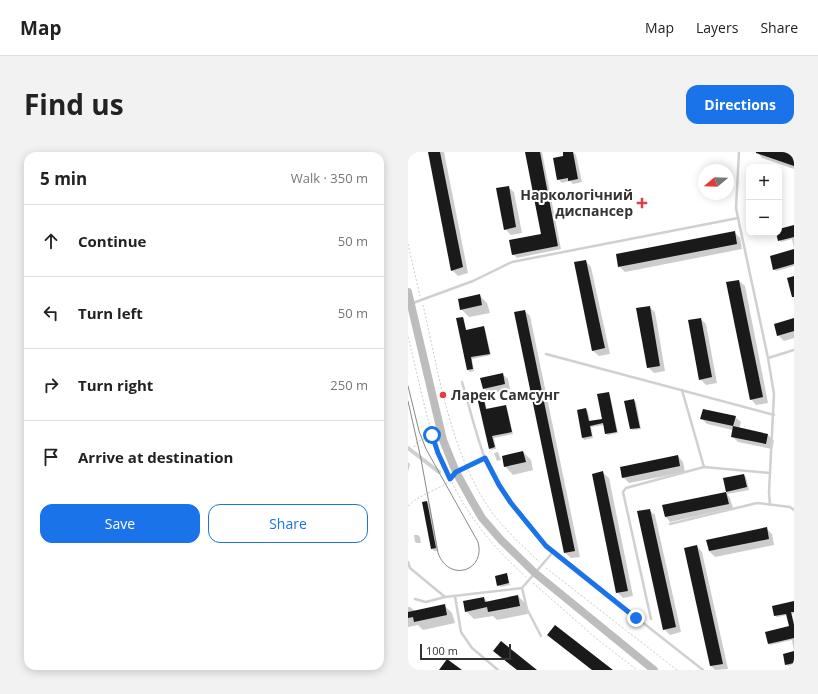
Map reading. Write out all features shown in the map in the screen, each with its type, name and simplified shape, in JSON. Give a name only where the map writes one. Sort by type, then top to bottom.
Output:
[{"type":"main road","points":[[408,292],[440,427],[448,454],[456,472],[482,518],[501,540],[535,573],[653,670]]},
{"type":"street","points":[[410,449],[439,472]]},
{"type":"lane","points":[[739,152],[736,208],[768,358],[774,394],[769,492],[770,505]]},
{"type":"lane","points":[[411,304],[473,281],[512,262],[738,218]]},
{"type":"lane","points":[[768,358],[794,350]]},
{"type":"lane","points":[[546,354],[774,415]]},
{"type":"lane","points":[[462,382],[485,458],[499,485],[511,503],[540,539],[553,552],[703,670]]},
{"type":"lane","points":[[682,390],[704,467]]},
{"type":"lane","points":[[651,619],[623,492],[624,490],[626,488],[704,467],[770,473]]},
{"type":"lane","points":[[670,524],[757,503],[790,507],[794,510]]},
{"type":"lane","points":[[414,599],[426,602],[455,596],[522,588],[553,552]]},
{"type":"lane","points":[[408,562],[410,568],[445,598]]},
{"type":"lane","points":[[522,588],[527,609],[541,636]]},
{"type":"lane","points":[[455,596],[461,632],[472,648],[498,670]]},
{"type":"path","points":[[408,244],[447,410],[456,440],[467,467],[491,511],[503,526],[542,565],[676,670]]},
{"type":"path","points":[[408,337],[432,435],[438,453],[450,479],[472,518],[486,537],[505,558],[597,639],[637,670]]},
{"type":"path","points":[[410,449],[417,442],[432,435]]},
{"type":"path","points":[[408,506],[416,499],[446,484],[456,472],[485,458]]},
{"type":"building","points":[[428,152],[440,152],[463,267],[451,271]]},
{"type":"building","points":[[525,152],[540,152],[558,246],[512,255],[509,240],[541,234]]},
{"type":"building","points":[[563,152],[573,152],[578,179],[568,181],[568,178],[557,180],[553,158],[563,156]]},
{"type":"building","points":[[794,152],[794,166],[756,153]]},
{"type":"building","points":[[509,186],[516,227],[504,230],[496,188]]},
{"type":"building","points":[[794,225],[794,237],[778,241],[777,236],[782,236],[782,228]]},
{"type":"building","points":[[735,231],[737,244],[618,267],[616,254]]},
{"type":"building","points":[[794,249],[794,264],[773,270],[770,256]]},
{"type":"building","points":[[586,260],[605,348],[592,351],[574,262]]},
{"type":"building","points":[[794,276],[794,297],[792,297],[787,278]]},
{"type":"building","points":[[739,280],[763,397],[750,400],[726,282]]},
{"type":"building","points":[[480,294],[482,305],[460,310],[458,299]]},
{"type":"building","points":[[650,306],[660,366],[647,368],[636,308]]},
{"type":"building","points":[[525,310],[575,551],[564,553],[514,312]]},
{"type":"building","points":[[463,317],[466,330],[484,326],[490,354],[471,357],[473,369],[467,370],[456,318]]},
{"type":"building","points":[[701,318],[712,377],[699,380],[688,320]]},
{"type":"building","points":[[794,318],[794,331],[777,336],[774,324]]},
{"type":"building","points":[[503,373],[505,384],[483,389],[480,378]]},
{"type":"building","points":[[609,392],[617,432],[605,434],[603,423],[590,426],[592,436],[582,438],[577,410],[586,408],[589,421],[602,419],[597,394]]},
{"type":"building","points":[[483,395],[486,409],[506,405],[512,432],[492,436],[495,447],[489,449],[477,397]]},
{"type":"building","points":[[634,399],[640,428],[630,429],[624,401]]},
{"type":"building","points":[[703,409],[736,416],[733,426],[700,419]]},
{"type":"building","points":[[733,426],[768,434],[766,444],[731,437]]},
{"type":"building","points":[[523,451],[526,462],[504,467],[502,456]]},
{"type":"building","points":[[678,455],[680,466],[622,478],[620,467]]},
{"type":"building","points":[[603,471],[628,591],[616,593],[592,474]]},
{"type":"building","points":[[744,474],[747,487],[726,492],[723,478]]},
{"type":"building","points":[[726,492],[729,504],[665,517],[662,505]]},
{"type":"building","points":[[427,501],[436,548],[431,549],[422,502]]},
{"type":"building","points":[[650,509],[676,627],[663,630],[637,511]]},
{"type":"building","points":[[767,527],[769,539],[709,551],[706,540]]},
{"type":"building","points":[[697,545],[723,664],[710,666],[684,548]]},
{"type":"building","points":[[507,573],[509,583],[497,586],[495,576]]},
{"type":"building","points":[[518,595],[520,606],[488,612],[487,607],[465,612],[463,601],[484,597],[485,602]]},
{"type":"building","points":[[794,601],[794,612],[791,612],[794,625],[794,638],[768,644],[765,632],[789,626],[786,614],[774,616],[772,606]]},
{"type":"building","points":[[445,604],[447,615],[414,622],[413,617],[408,618],[408,612]]},
{"type":"building","points":[[555,625],[613,670],[592,670],[547,635]]},
{"type":"building","points":[[501,641],[537,670],[517,670],[493,651]]},
{"type":"building","points":[[794,651],[794,663],[785,665],[783,654]]},
{"type":"building","points":[[447,659],[462,670],[439,670]]},
{"type":"tram line","points":[[408,386],[419,431],[426,449],[478,542],[479,552],[477,560],[472,566],[465,570],[450,568],[443,562],[438,553],[421,459],[408,401]]},
{"type":"place","name":"Наркологічний диспансер","points":[[642,203]]},
{"type":"place","name":"Ларек Самсунг","points":[[443,395]]},
{"type":"route","points":[[432,435],[438,453],[450,479],[456,472],[485,458],[499,485],[511,503],[546,546],[636,618]]}]
